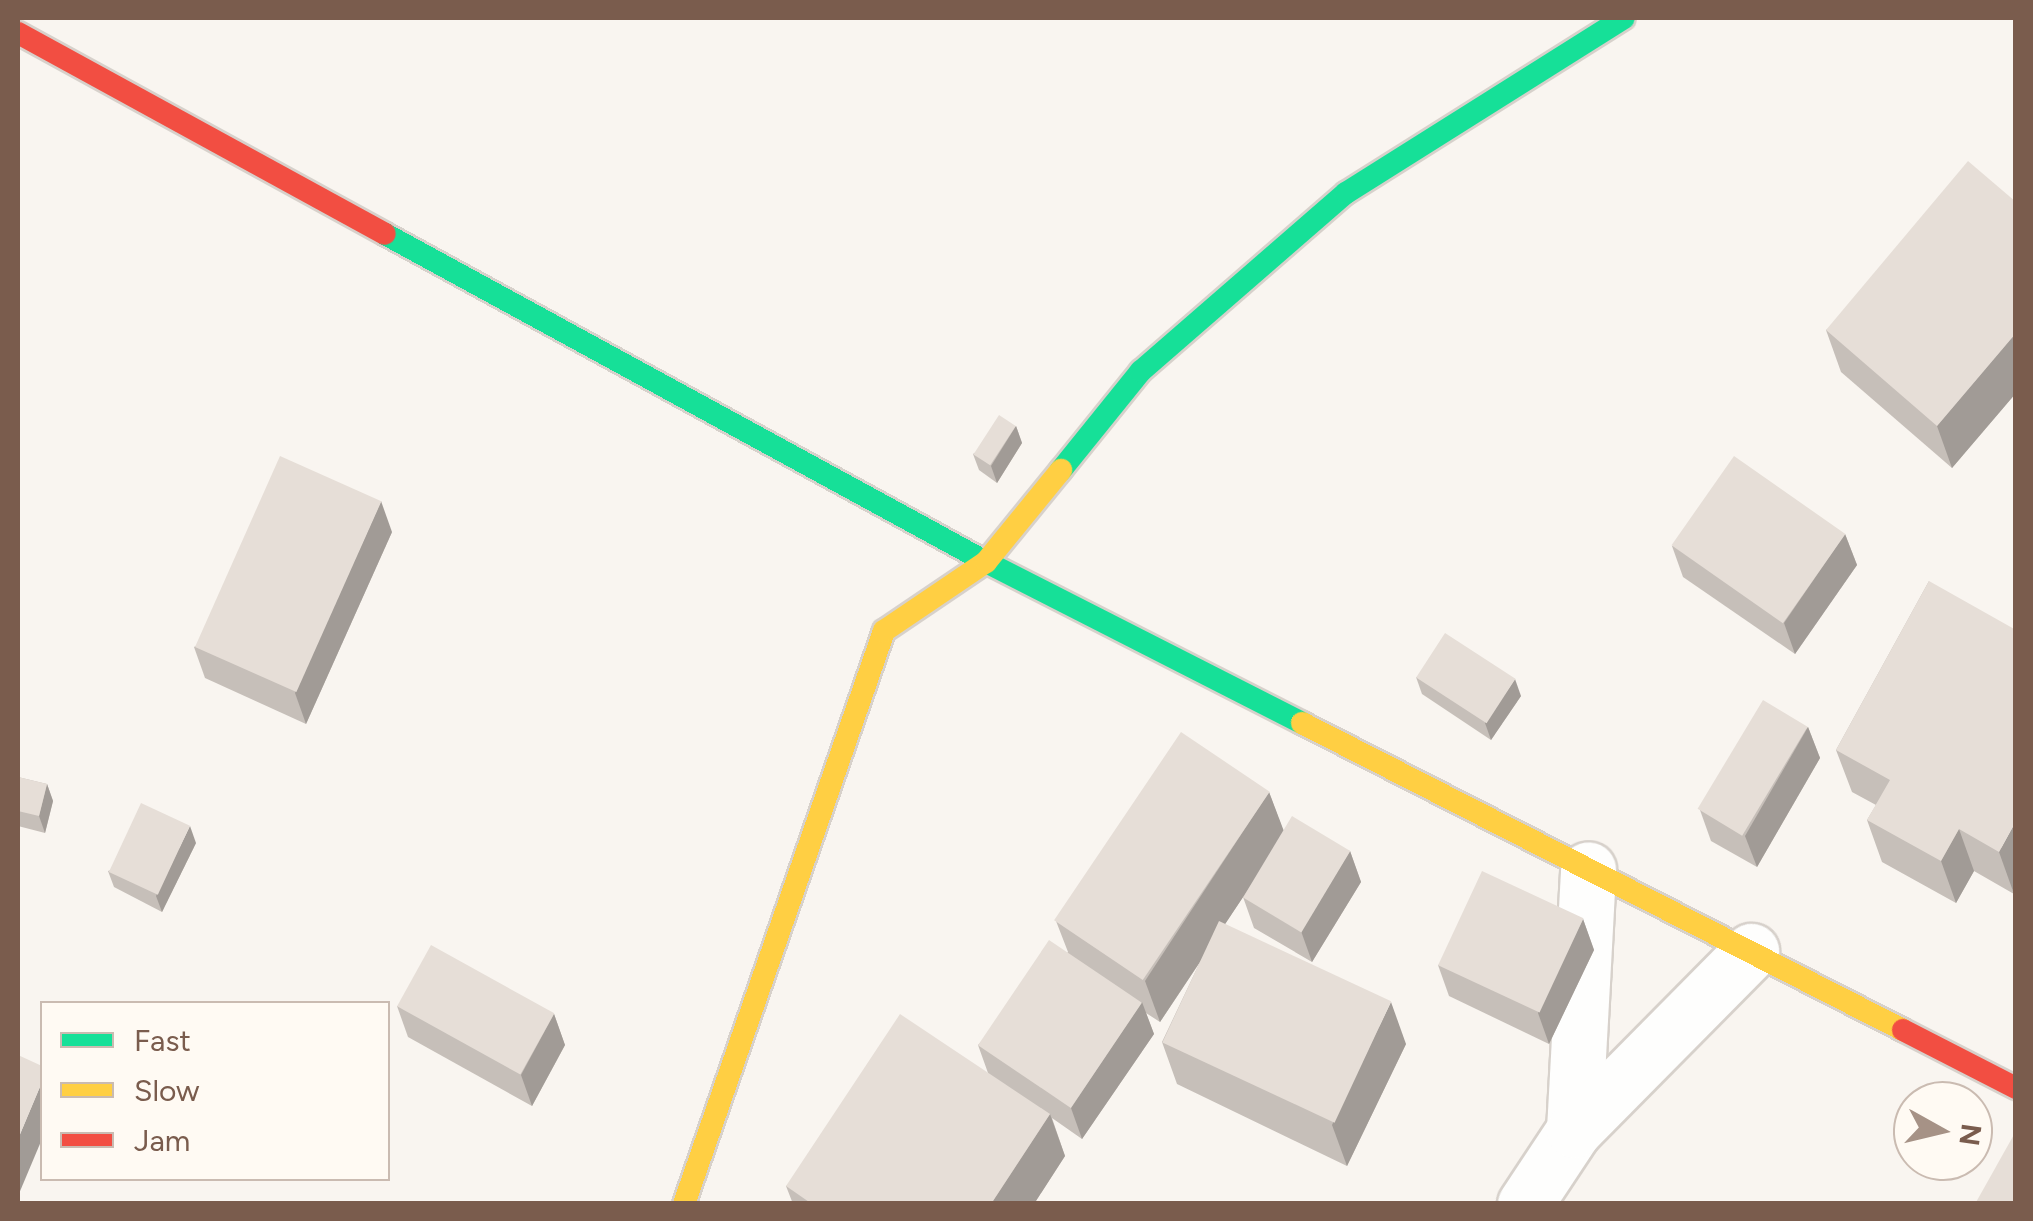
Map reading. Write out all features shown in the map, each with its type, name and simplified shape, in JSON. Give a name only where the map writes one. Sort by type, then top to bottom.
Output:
[{"type":"street","points":[[684,1204],[884,630],[986,562],[1141,371],[1332,206],[1624,18]]},
{"type":"street","points":[[18,33],[986,562],[2016,1088]]},
{"type":"street","points":[[1574,1130],[1588,869]]},
{"type":"street","points":[[1524,1204],[1574,1130],[1751,951]]},
{"type":"building","points":[[1968,161],[2016,202],[2016,333],[1937,426],[1826,330]]},
{"type":"building","points":[[999,415],[1016,426],[990,465],[973,454]]},
{"type":"building","points":[[280,456],[381,501],[296,692],[195,647]]},
{"type":"building","points":[[1734,456],[1845,534],[1783,623],[1671,545]]},
{"type":"building","points":[[1929,581],[2016,630],[2016,821],[1999,852],[1959,829],[1941,861],[1867,820],[1890,780],[1836,750]]},
{"type":"building","points":[[1445,633],[1515,679],[1487,723],[1416,677]]},
{"type":"building","points":[[1763,700],[1808,727],[1742,836],[1698,809]]},
{"type":"building","points":[[1181,732],[1270,792],[1143,980],[1054,920]]},
{"type":"building","points":[[18,777],[47,784],[39,816],[18,811]]},
{"type":"building","points":[[141,803],[190,826],[158,895],[109,872]]},
{"type":"building","points":[[1292,816],[1350,851],[1301,932],[1243,897]]},
{"type":"building","points":[[1482,871],[1584,918],[1540,1013],[1438,965]]},
{"type":"building","points":[[1219,921],[1391,1001],[1335,1123],[1162,1042]]},
{"type":"building","points":[[1049,940],[1142,1003],[1071,1108],[978,1045]]},
{"type":"building","points":[[431,945],[554,1013],[520,1075],[397,1006]]},
{"type":"building","points":[[900,1014],[1050,1114],[991,1204],[812,1204],[786,1186]]},
{"type":"building","points":[[18,1055],[40,1065],[40,1087],[18,1139]]},
{"type":"building","points":[[2016,1131],[2016,1204],[1975,1204],[1988,1181],[1993,1181],[1993,1172]]},
{"type":"traffic: fast","points":[[1061,470],[1141,371],[1346,193],[1624,18]]},
{"type":"traffic: fast","points":[[385,234],[986,562],[1302,723]]},
{"type":"traffic: slow","points":[[684,1204],[884,631],[986,562],[1061,470]]},
{"type":"traffic: slow","points":[[1302,723],[1903,1030]]},
{"type":"traffic: jam","points":[[18,33],[385,234]]},
{"type":"traffic: jam","points":[[1903,1030],[2016,1088]]}]
